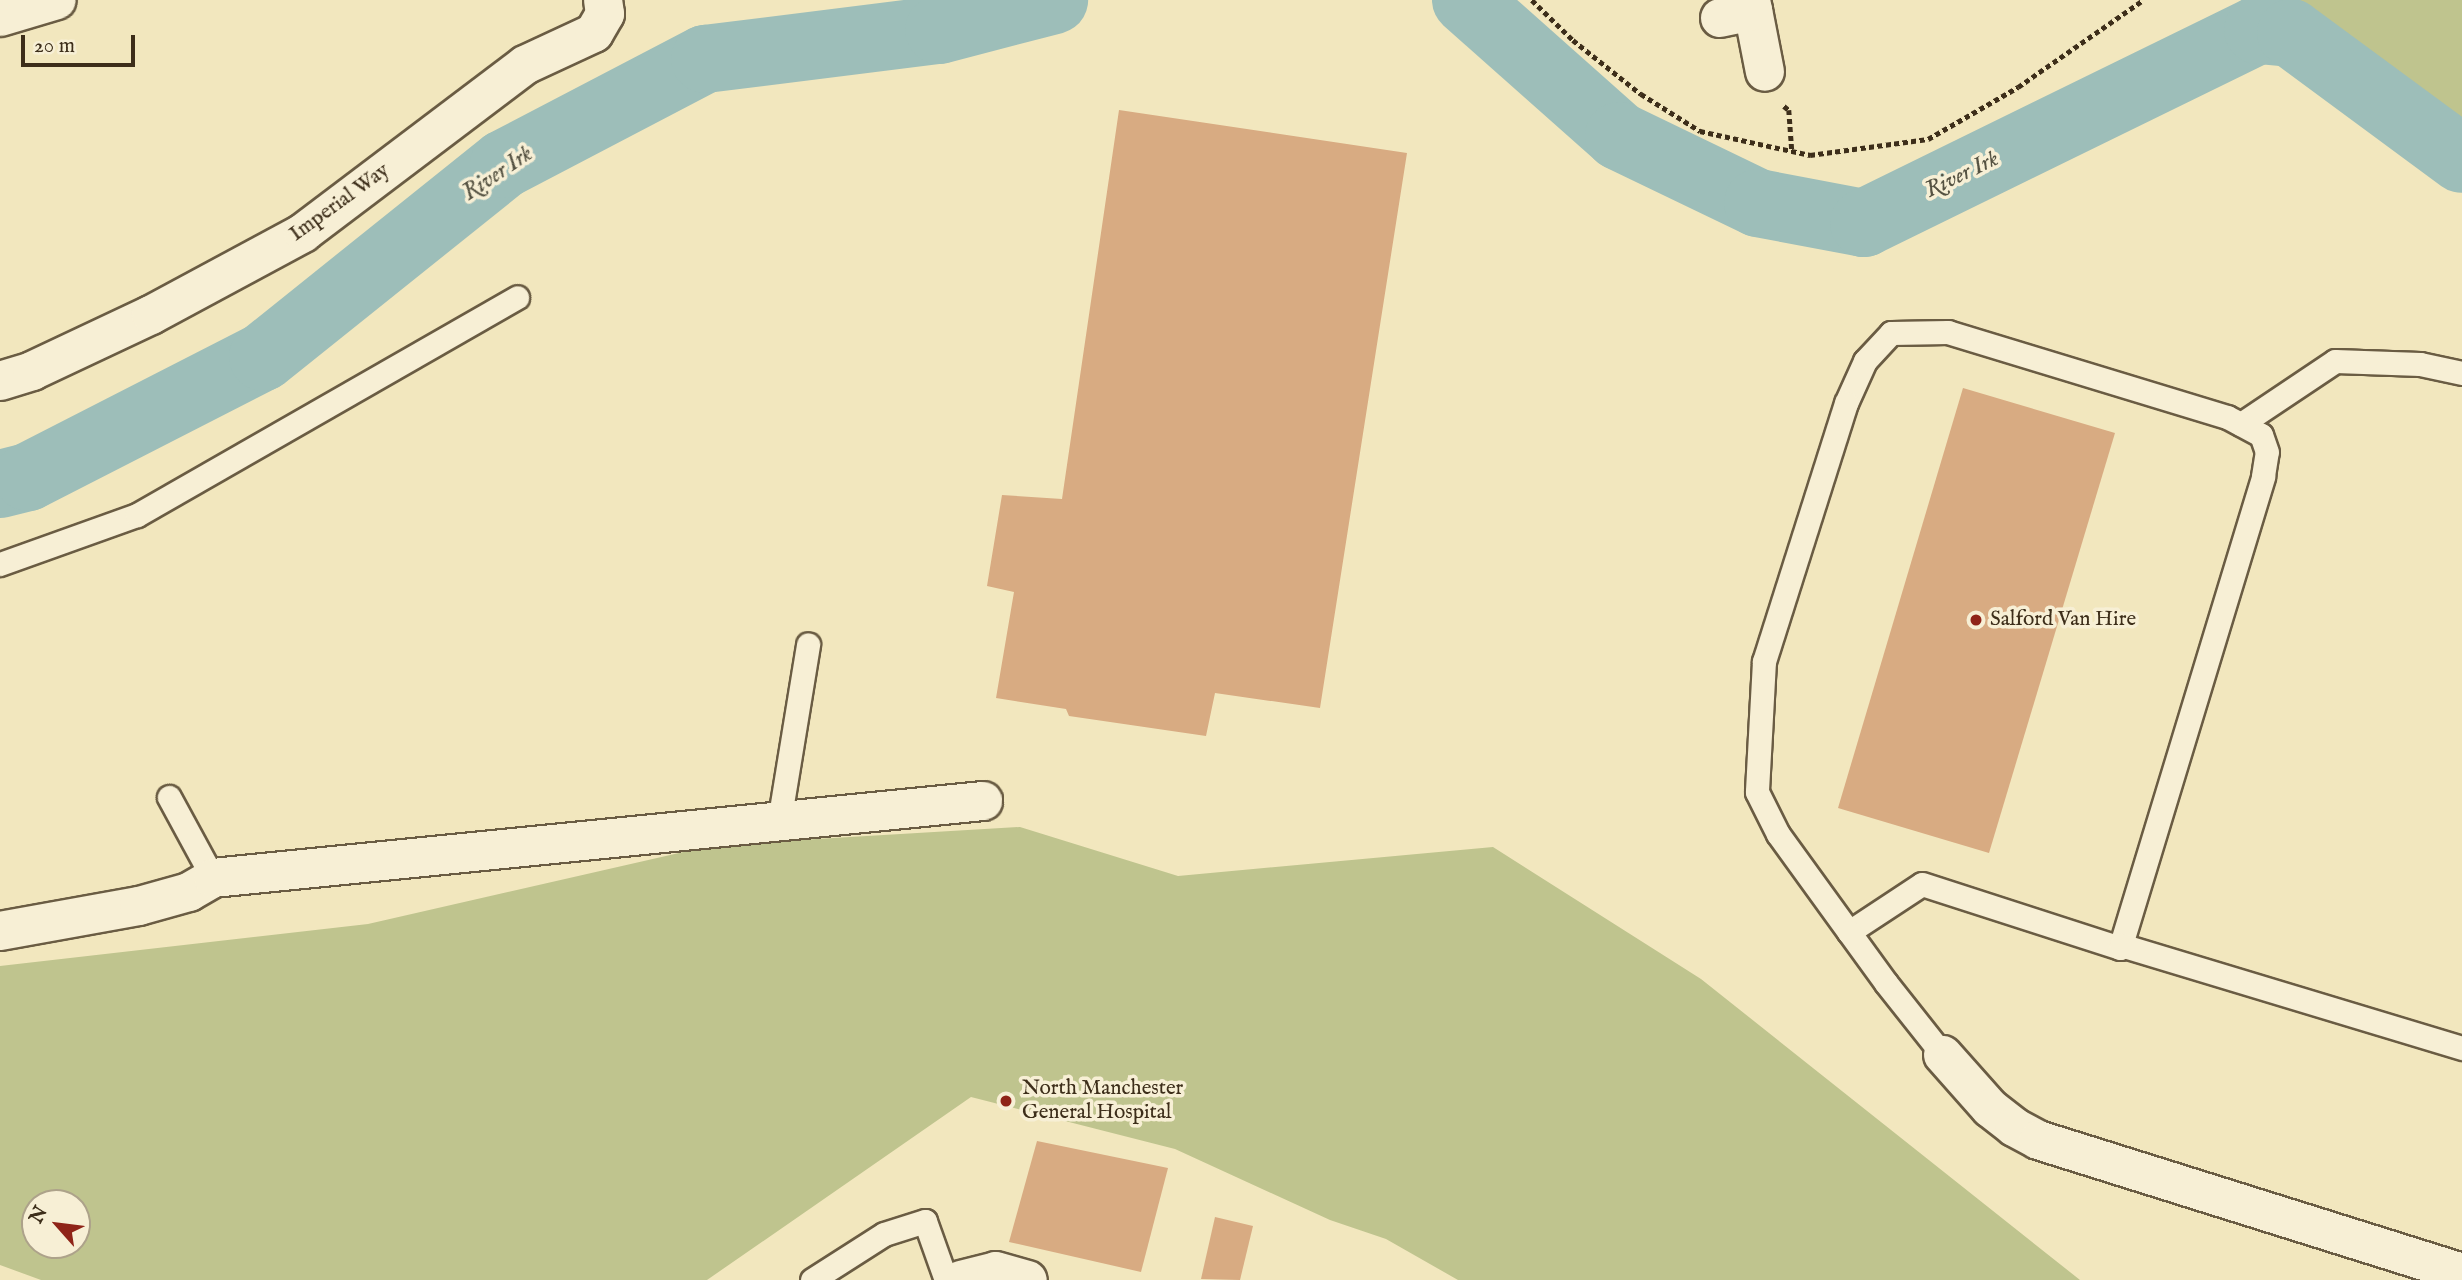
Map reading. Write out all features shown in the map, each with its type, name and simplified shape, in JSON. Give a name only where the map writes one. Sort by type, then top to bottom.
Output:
[{"type":"street","points":[[0,17],[57,0]]},
{"type":"street","name":"Imperial Way","points":[[0,382],[32,371],[151,315],[303,233],[525,65],[594,33],[605,14],[603,0]]},
{"type":"street","points":[[1741,10],[1765,72]]},
{"type":"street","points":[[0,931],[139,906],[189,892],[214,878],[983,801]]},
{"type":"street","points":[[1943,1055],[1990,1108],[2014,1127],[2038,1140],[2462,1273]]},
{"type":"lane","points":[[0,564],[138,515],[517,297]]},
{"type":"lane","points":[[1849,932],[1922,884],[2120,948],[2263,476],[2267,452],[2261,435],[2214,413],[1948,332],[1891,333],[1865,361],[1846,403],[1764,661],[1758,792],[1778,834],[1849,932],[1943,1055]]},
{"type":"lane","points":[[2241,424],[2335,361],[2420,364],[2462,373]]},
{"type":"lane","points":[[779,822],[808,644]]},
{"type":"lane","points":[[169,797],[214,878]]},
{"type":"lane","points":[[2121,944],[2462,1048]]},
{"type":"lane","points":[[812,1280],[884,1234],[925,1221],[946,1280]]},
{"type":"path","points":[[1532,0],[1573,40],[1641,94],[1700,131],[1810,155],[1928,139],[2018,87],[2143,0]]},
{"type":"path","points":[[1789,110],[1792,151]]},
{"type":"green space","points":[[2296,0],[2462,0],[2462,128],[2315,22]]},
{"type":"green space","points":[[1020,827],[1178,876],[1493,847],[1701,979],[2080,1280],[1458,1280],[1386,1239],[1330,1220],[1175,1149],[971,1097],[707,1280],[41,1280],[0,1265],[0,966],[368,924],[714,845]]},
{"type":"building","points":[[1119,110],[1407,153],[1320,708],[1215,693],[1206,736],[1069,716],[1066,709],[996,698],[1014,592],[987,586],[1002,495],[1062,499]]},
{"type":"building","name":"Salford Van Hire","points":[[1963,388],[2115,433],[1989,853],[1838,808]]},
{"type":"building","points":[[1037,1141],[1168,1168],[1141,1272],[1009,1242]]},
{"type":"building","points":[[1215,1217],[1253,1226],[1240,1280],[1201,1279]]},
{"type":"waterway","name":"River Irk","points":[[0,484],[28,477],[263,357],[504,164],[705,59],[939,30],[1054,0]]},
{"type":"waterway","name":"River Irk","points":[[1466,0],[1619,136],[1758,203],[1864,223],[2258,30],[2291,33],[2462,159]]},
{"type":"waterway","points":[[2271,0],[2271,6],[2291,33]]},
{"type":"place","name":"Salford Van Hire","points":[[1976,620]]},
{"type":"place","name":"North Manchester General Hospital","points":[[1006,1101]]}]
